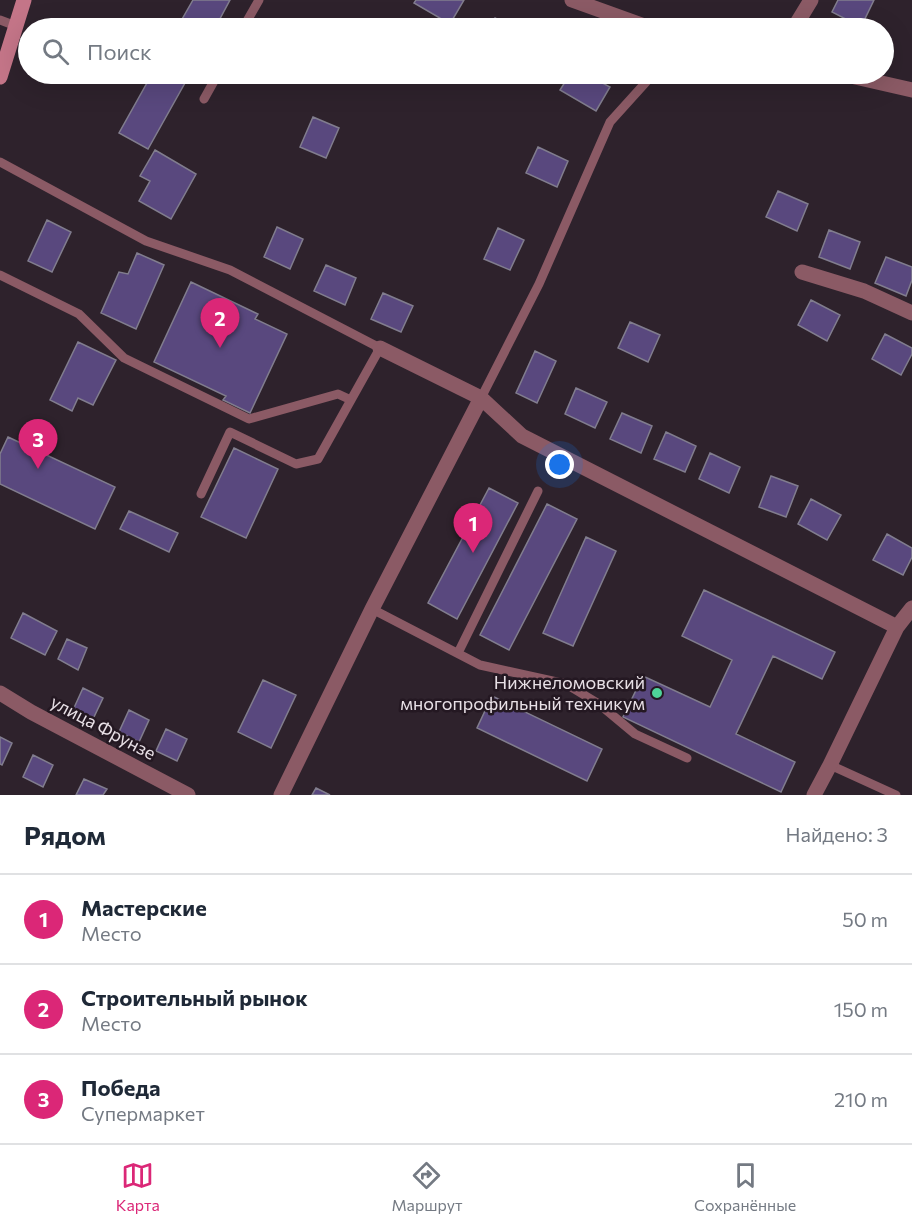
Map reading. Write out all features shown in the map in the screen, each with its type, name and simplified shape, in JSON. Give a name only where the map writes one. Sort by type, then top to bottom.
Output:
[{"type":"street","points":[[18,18],[24,0]]},
{"type":"street","points":[[572,0],[622,18]]},
{"type":"street","points":[[800,18],[811,0]]},
{"type":"street","points":[[0,77],[18,20]]},
{"type":"street","points":[[886,84],[912,90]]},
{"type":"street","points":[[802,272],[864,291],[912,313]]},
{"type":"street","points":[[380,348],[481,398],[522,436],[897,627]]},
{"type":"street","points":[[280,795],[372,609],[481,398]]},
{"type":"street","points":[[814,795],[897,627],[912,608]]},
{"type":"street","name":"улица Фрунзе","points":[[0,693],[188,795]]},
{"type":"lane","points":[[249,18],[259,0]]},
{"type":"lane","points":[[0,20],[16,26]]},
{"type":"lane","points":[[204,99],[212,84]]},
{"type":"lane","points":[[481,398],[540,284],[610,122],[644,84]]},
{"type":"lane","points":[[0,162],[146,241],[230,270],[380,348],[318,459],[296,464],[230,432],[201,494]]},
{"type":"lane","points":[[0,275],[79,314],[124,358],[249,419],[338,394],[351,400]]},
{"type":"lane","points":[[458,653],[538,491]]},
{"type":"lane","points":[[372,609],[480,665],[566,684],[599,704],[635,734],[687,758]]},
{"type":"lane","points":[[830,765],[896,795]]},
{"type":"building","points":[[193,0],[230,0],[220,18],[183,18]]},
{"type":"building","points":[[416,0],[464,0],[454,18],[440,18],[414,3]]},
{"type":"building","points":[[838,0],[874,0],[865,18],[844,18],[832,12]]},
{"type":"building","points":[[146,84],[184,84],[148,149],[119,133]]},
{"type":"building","points":[[564,84],[604,84],[610,87],[596,111],[560,90]]},
{"type":"building","points":[[313,117],[339,128],[326,158],[300,147]]},
{"type":"building","points":[[538,147],[568,161],[557,187],[526,173]]},
{"type":"building","points":[[155,150],[196,174],[171,219],[139,201],[150,181],[140,176]]},
{"type":"building","points":[[778,191],[808,204],[797,231],[766,217]]},
{"type":"building","points":[[47,220],[71,232],[52,272],[28,261]]},
{"type":"building","points":[[277,227],[303,239],[290,269],[264,257]]},
{"type":"building","points":[[498,228],[524,240],[510,270],[484,259]]},
{"type":"building","points":[[829,230],[860,242],[850,269],[819,257]]},
{"type":"building","points":[[137,253],[164,265],[136,329],[101,313],[119,272],[128,274]]},
{"type":"building","points":[[886,257],[912,267],[912,280],[906,296],[875,283]]},
{"type":"building","points":[[326,265],[356,278],[345,305],[314,291]]},
{"type":"building","points":[[191,282],[258,314],[255,319],[287,334],[250,413],[223,400],[226,396],[154,362]]},
{"type":"building","points":[[383,293],[413,306],[401,332],[371,319]]},
{"type":"building","points":[[811,300],[840,315],[827,341],[798,325]]},
{"type":"building","points":[[630,322],[660,335],[648,362],[618,348]]},
{"type":"building","points":[[885,334],[912,348],[912,354],[901,375],[872,359]]},
{"type":"building","points":[[78,342],[116,360],[93,405],[78,398],[72,411],[50,400]]},
{"type":"building","points":[[535,351],[556,361],[537,403],[516,393]]},
{"type":"building","points":[[576,388],[607,402],[595,428],[565,414]]},
{"type":"building","points":[[622,413],[652,426],[641,453],[610,439]]},
{"type":"building","points":[[666,432],[696,446],[685,472],[654,459]]},
{"type":"building","points":[[8,437],[115,487],[95,529],[0,484],[0,454]]},
{"type":"building","points":[[234,448],[278,469],[246,538],[201,517]]},
{"type":"building","points":[[710,453],[740,467],[729,493],[699,479]]},
{"type":"building","points":[[771,476],[798,486],[786,517],[759,507]]},
{"type":"building","points":[[489,488],[518,503],[457,619],[428,603]]},
{"type":"building","points":[[811,499],[841,515],[827,540],[798,524]]},
{"type":"building","points":[[547,504],[577,519],[509,650],[480,635]]},
{"type":"building","points":[[129,511],[178,533],[169,552],[120,529]]},
{"type":"building","points":[[887,534],[912,548],[912,557],[903,575],[873,560]]},
{"type":"building","points":[[586,537],[616,551],[573,646],[543,633]]},
{"type":"building","name":"Нижнеломовский многопрофильный техникум","points":[[704,590],[835,652],[822,679],[773,656],[736,734],[795,762],[781,792],[623,717],[643,676],[710,707],[732,660],[682,636]]},
{"type":"building","points":[[23,613],[57,631],[45,655],[11,638]]},
{"type":"building","points":[[67,639],[87,648],[78,670],[58,659]]},
{"type":"building","points":[[263,680],[296,695],[271,748],[238,732]]},
{"type":"building","points":[[83,688],[103,698],[93,719],[73,710]]},
{"type":"building","points":[[492,696],[602,749],[587,781],[477,728]]},
{"type":"building","points":[[129,710],[149,720],[139,742],[119,732]]},
{"type":"building","points":[[166,729],[187,739],[177,761],[156,751]]},
{"type":"building","points":[[0,737],[12,743],[2,765],[0,764]]},
{"type":"building","points":[[33,755],[53,765],[43,787],[23,777]]},
{"type":"building","points":[[84,779],[107,789],[103,795],[76,795]]},
{"type":"building","points":[[316,788],[330,795],[312,795]]},
{"type":"place","name":"Строительный рынок","points":[[220,348]]},
{"type":"place","name":"Победа","points":[[38,469]]},
{"type":"place","name":"Мастерские","points":[[473,553]]},
{"type":"place","name":"Нижнеломовский многопрофильный техникум","points":[[657,693]]}]
